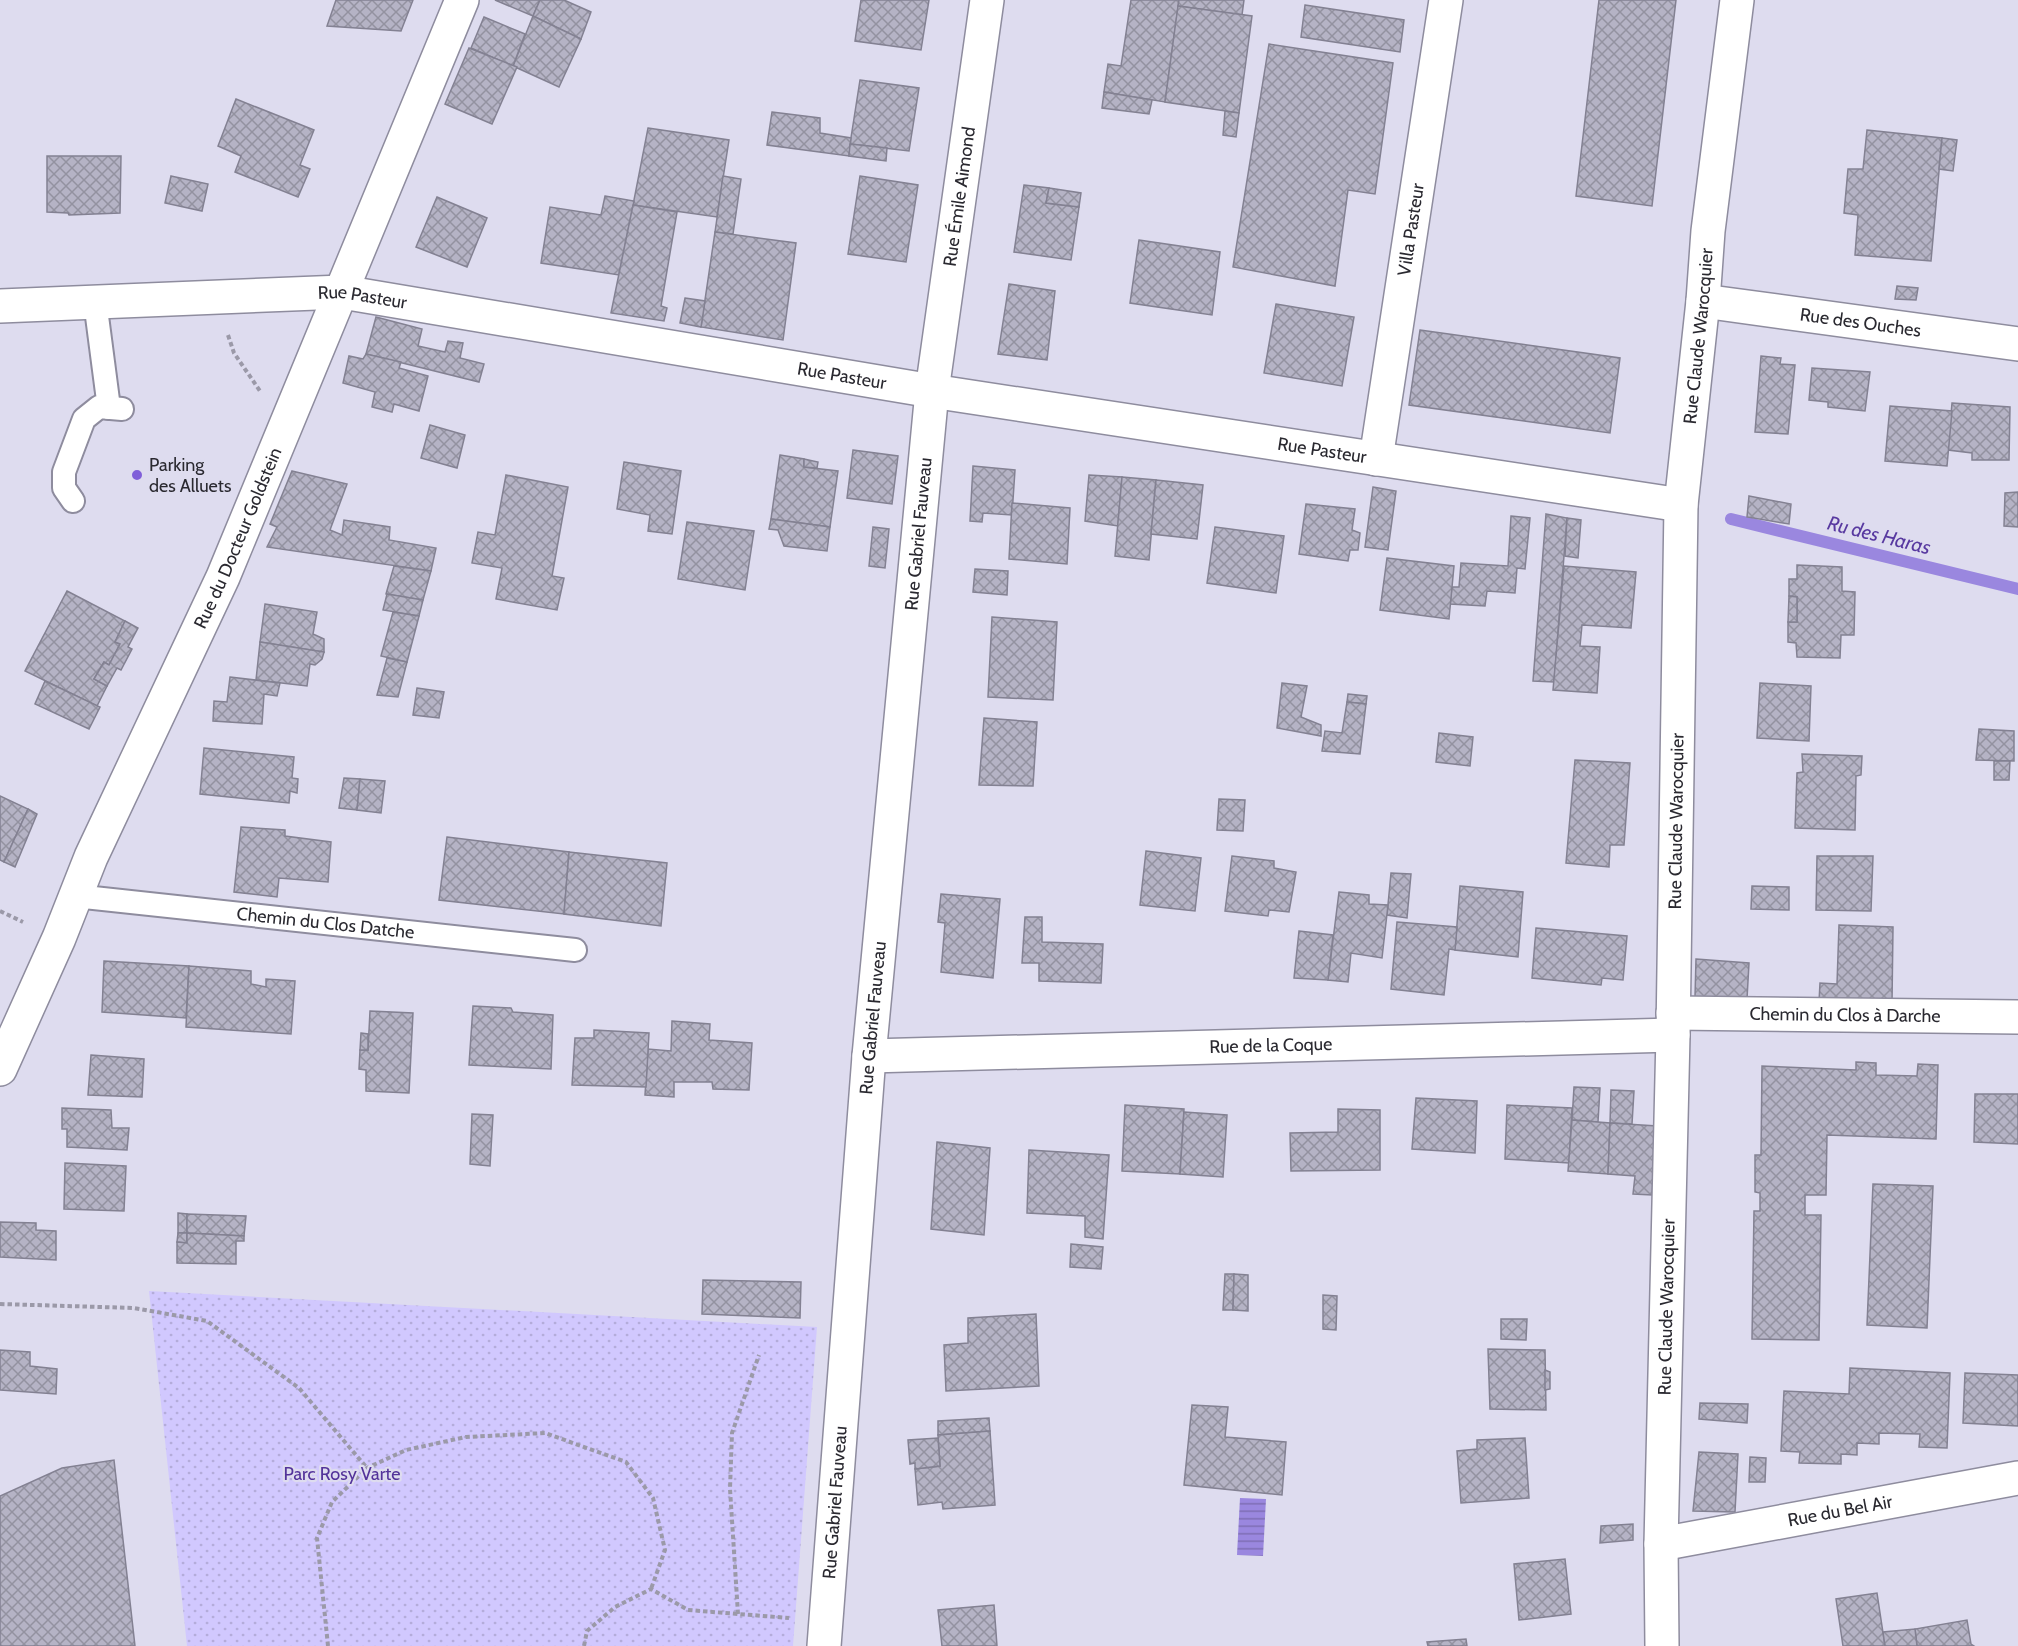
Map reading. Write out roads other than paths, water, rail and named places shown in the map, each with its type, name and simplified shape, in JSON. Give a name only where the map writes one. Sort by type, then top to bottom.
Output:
[{"type":"street","name":"Rue du Docteur Goldstein","points":[[0,1069],[59,938],[75,896],[223,577],[462,0]]},
{"type":"street","name":"Rue Émile Aimond","points":[[932,391],[987,0]]},
{"type":"street","name":"Villa Pasteur","points":[[1376,459],[1446,0]]},
{"type":"street","name":"Rue Claude Warocquier","points":[[1662,1646],[1661,1544],[1673,1024],[1681,505],[1703,301],[1708,231],[1737,0]]},
{"type":"street","name":"Rue Pasteur","points":[[0,306],[342,292],[932,391],[1681,505]]},
{"type":"street","name":"Rue des Ouches","points":[[1703,301],[2018,344]]},
{"type":"street","name":"Rue Gabriel Fauveau","points":[[825,1633],[869,1056],[932,391]]},
{"type":"street","name":"Chemin du Clos à Darche","points":[[1673,1024],[2018,1017]]},
{"type":"street","name":"Rue de la Coque","points":[[869,1056],[1673,1024]]},
{"type":"street","name":"Rue du Bel Air","points":[[1661,1544],[2018,1478]]},
{"type":"lane","points":[[73,501],[64,488],[64,472],[84,419],[99,407],[116,408],[95,302]]},
{"type":"lane","name":"Chemin du Clos Datche","points":[[75,896],[575,950]]},
{"type":"waterway","name":"Ru des Haras","points":[[1731,519],[2018,589]]},
{"type":"place","name":"Parking des Alluets","points":[[137,475]]},
{"type":"park label","name":"Parc Rosy Varte","points":[[342,1474]]}]
